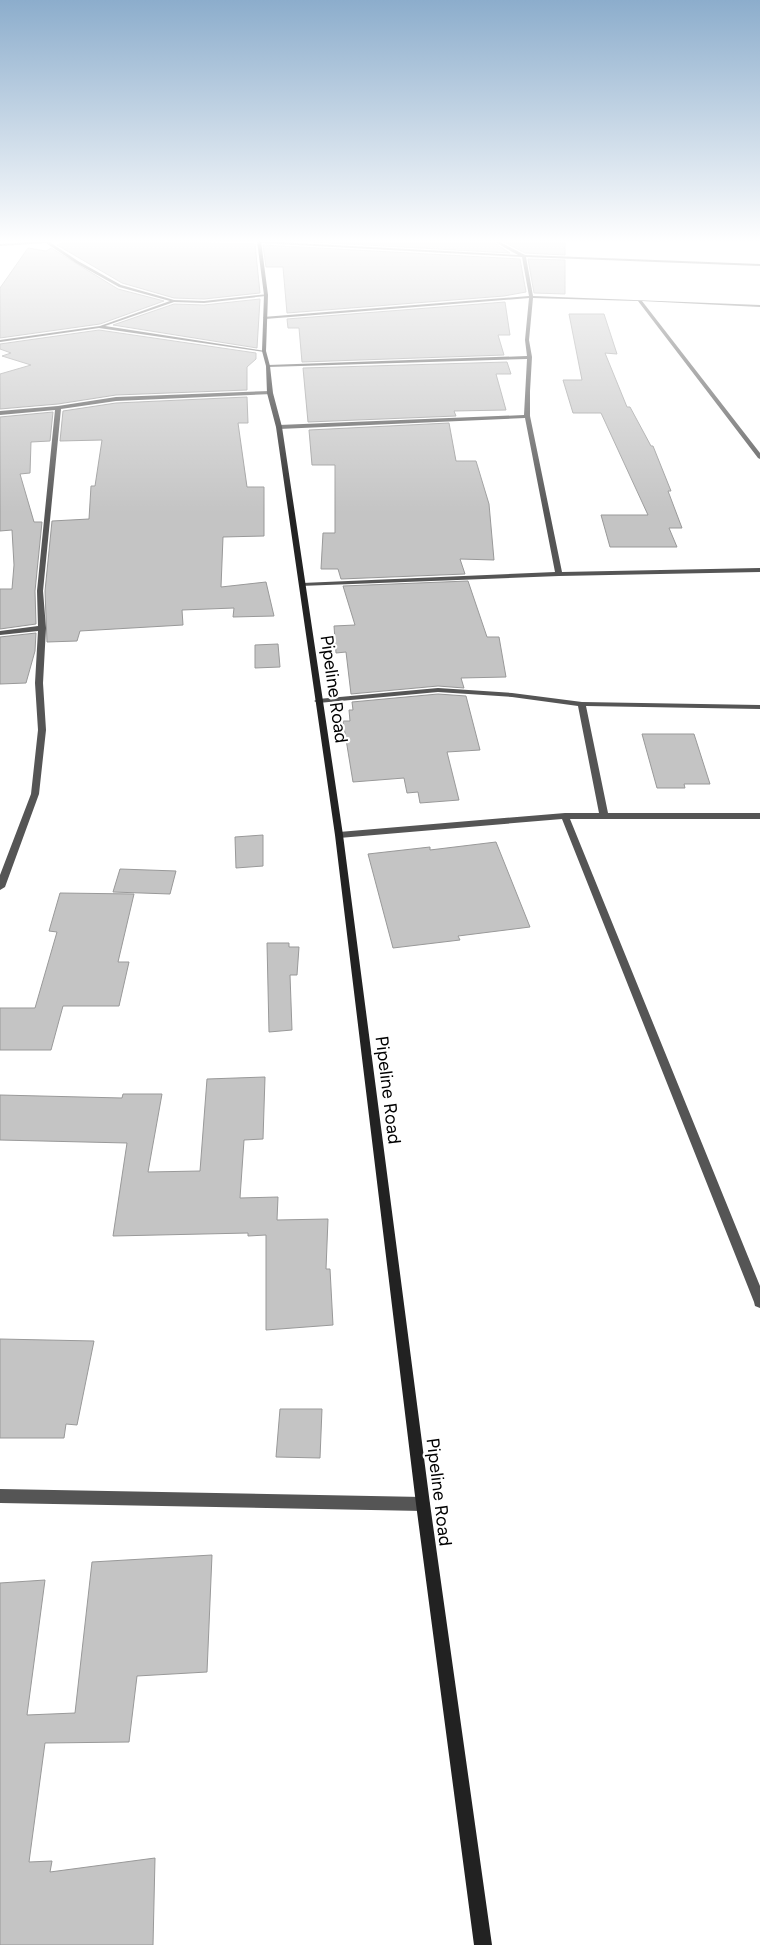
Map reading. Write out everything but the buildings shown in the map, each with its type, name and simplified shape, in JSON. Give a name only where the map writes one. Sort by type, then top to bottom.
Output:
[{"type":"street","points":[[0,342],[68,332]]},
{"type":"street","points":[[133,332],[264,350]]},
{"type":"street","name":"Pipeline Road","points":[[265,332],[264,350],[268,366],[270,393],[279,427],[339,835],[423,1504],[483,1945]]},
{"type":"street","points":[[528,332],[527,340],[530,357],[527,416],[559,574]]},
{"type":"street","points":[[663,332],[760,457]]},
{"type":"street","points":[[268,366],[530,357]]},
{"type":"street","points":[[0,413],[58,408],[116,398],[270,393]]},
{"type":"street","points":[[0,887],[35,794],[42,730],[39,683],[42,628],[41,582],[58,408]]},
{"type":"street","points":[[279,427],[527,416]]},
{"type":"street","points":[[302,585],[559,574],[760,570]]},
{"type":"street","points":[[0,633],[42,628]]},
{"type":"street","points":[[318,701],[438,690],[512,695],[582,704],[760,707]]},
{"type":"street","points":[[582,704],[604,815]]},
{"type":"street","points":[[565,816],[760,1302]]},
{"type":"street","points":[[339,835],[565,816],[760,816]]},
{"type":"street","points":[[0,1496],[423,1504]]}]
